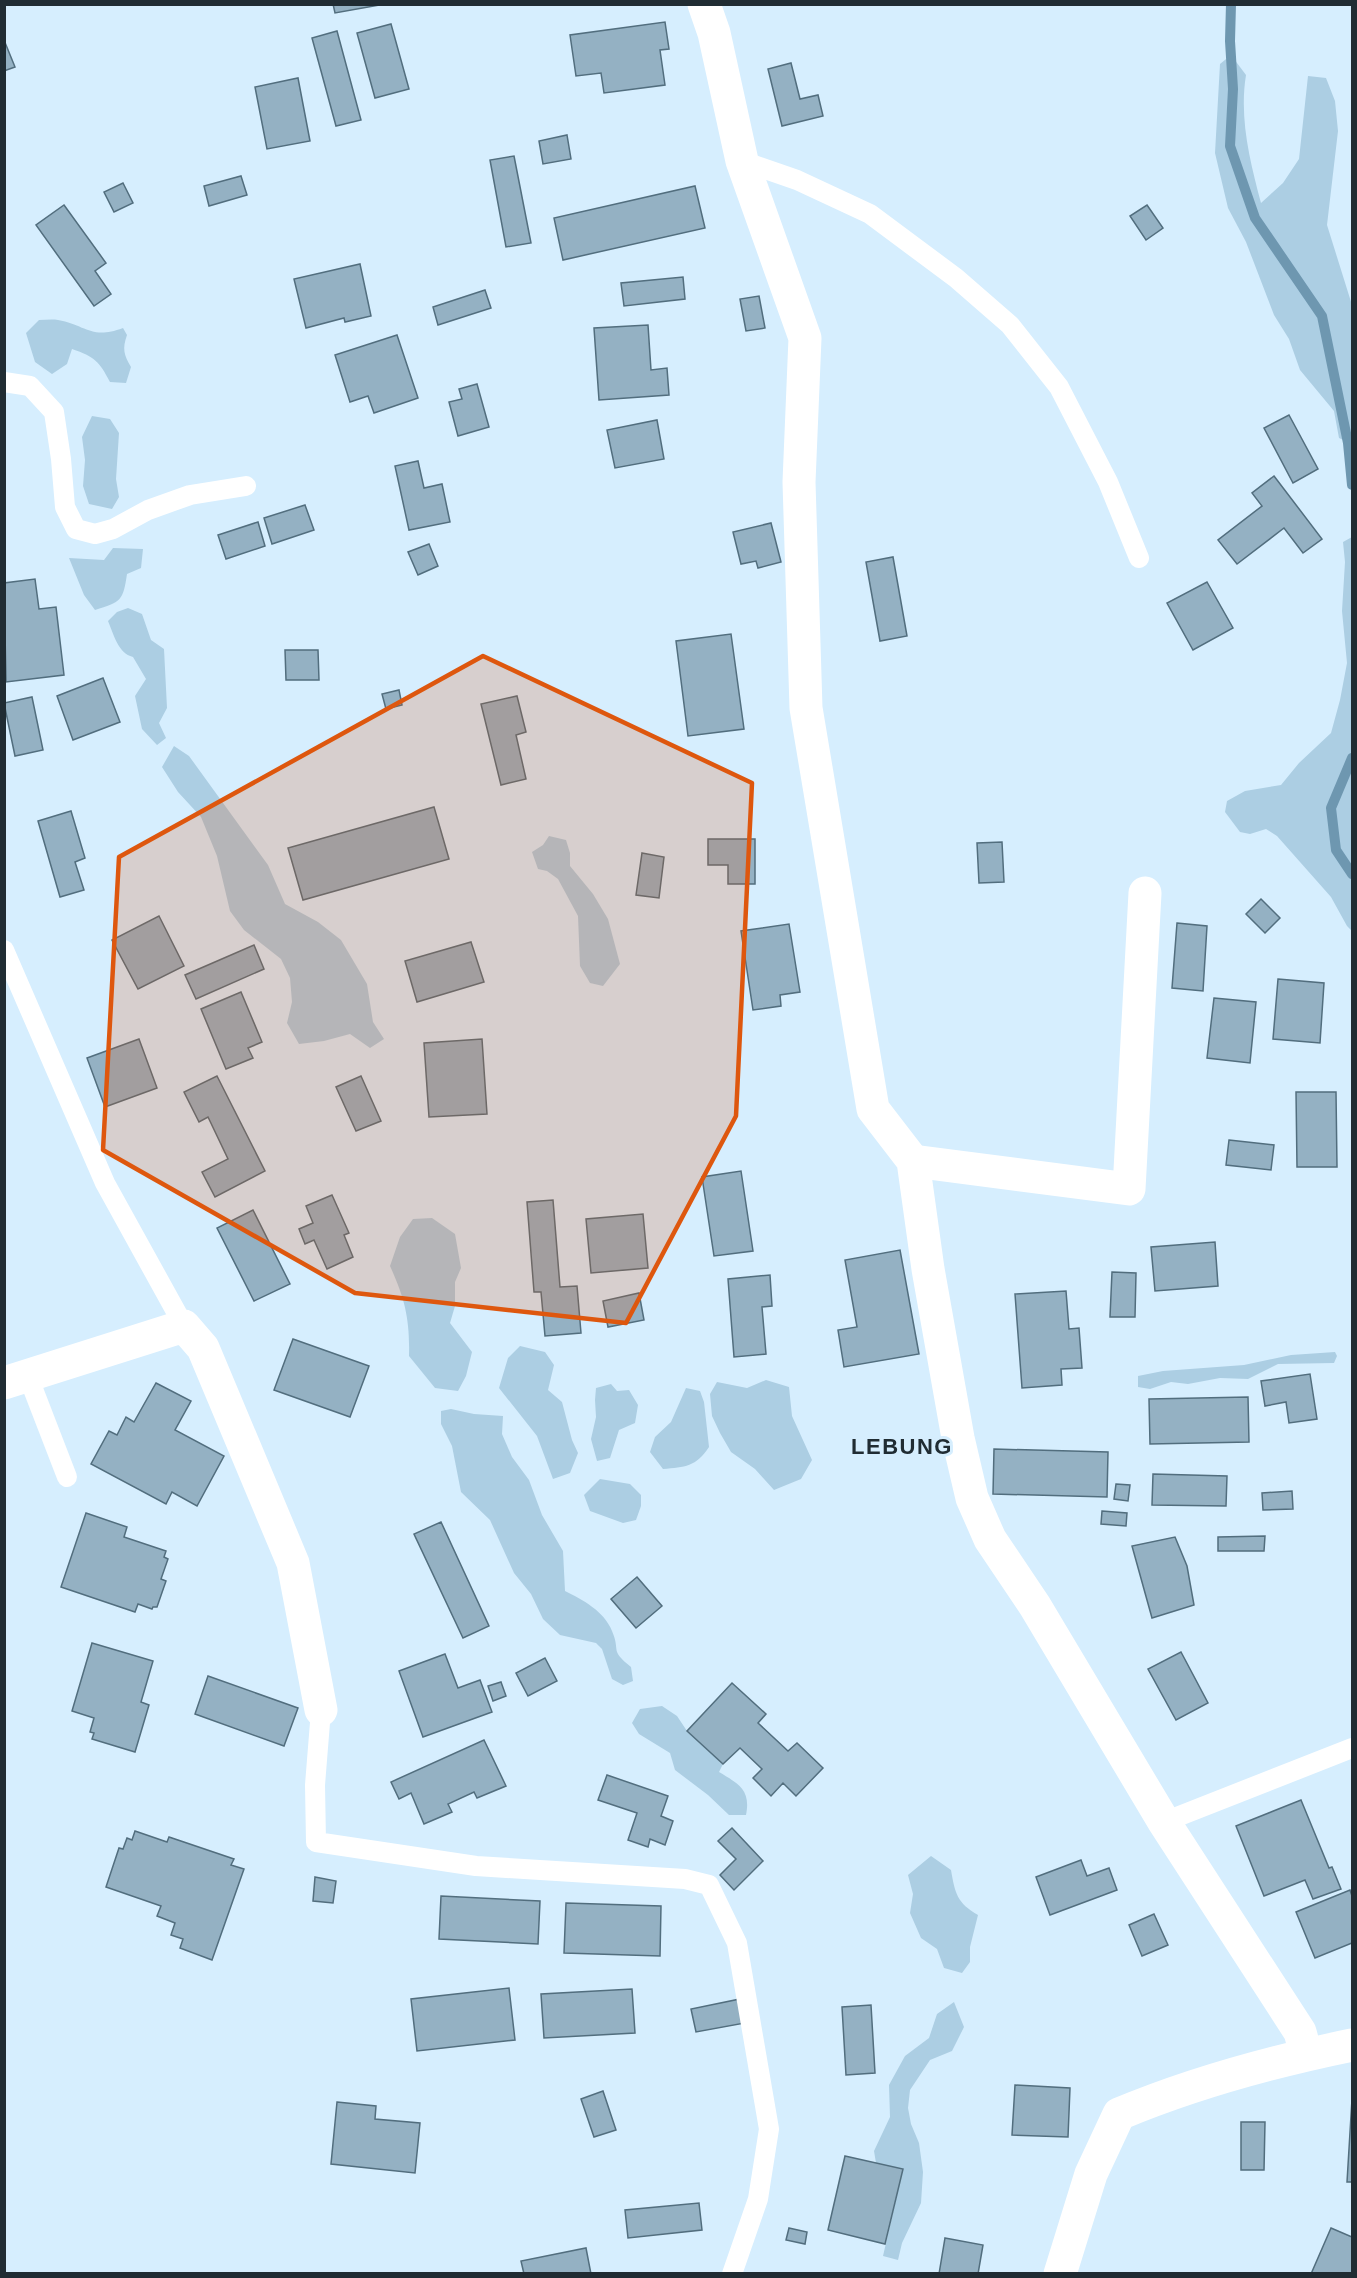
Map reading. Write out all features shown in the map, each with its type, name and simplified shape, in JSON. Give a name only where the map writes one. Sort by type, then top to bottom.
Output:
[{"type":"street","points":[[705,4],[714,33],[742,161],[805,338],[799,482],[806,708],[873,1109],[913,1161],[932,1292],[958,1438],[972,1498],[990,1539],[1035,1606],[1164,1822],[1300,2032],[1306,2054]]},
{"type":"street","points":[[913,1161],[1129,1189],[1145,893]]},
{"type":"street","points":[[16,1380],[184,1326],[203,1348],[293,1563],[321,1710]]},
{"type":"street","points":[[1060,2274],[1091,2174],[1119,2114],[1162,2096],[1306,2054],[1353,2045]]},
{"type":"lane","points":[[742,161],[796,180],[870,214],[956,278],[1010,326],[1059,387],[1108,482],[1139,558]]},
{"type":"lane","points":[[4,382],[30,386],[54,412],[62,459],[64,507],[76,529],[95,534],[113,529],[148,510],[190,495],[246,486]]},
{"type":"lane","points":[[4,950],[105,1183],[184,1326]]},
{"type":"lane","points":[[16,1380],[68,1477]]},
{"type":"lane","points":[[321,1710],[315,1785],[316,1842],[476,1866],[685,1879],[709,1885],[737,1943],[769,2129],[758,2199],[732,2274]]},
{"type":"lane","points":[[1164,1822],[1353,1748]]},
{"type":"highlighted area","points":[[483,656],[752,783],[736,1116],[626,1323],[355,1293],[103,1150],[119,857]]},
{"type":"shaded area","points":[[1231,55],[1246,75],[1245,123],[1261,203],[1283,183],[1299,159],[1308,76],[1326,78],[1335,101],[1338,131],[1327,225],[1352,305],[1352,444],[1339,438],[1334,411],[1300,370],[1289,339],[1274,315],[1246,242],[1228,208],[1215,153],[1220,64]]},
{"type":"shaded area","points":[[39,320],[68,322],[103,333],[123,328],[127,335],[125,352],[131,367],[126,383],[110,382],[96,361],[72,349],[67,364],[52,374],[35,362],[26,333]]},
{"type":"shaded area","points":[[92,416],[110,419],[119,433],[116,479],[119,497],[112,509],[89,504],[83,486],[85,460],[82,437]]},
{"type":"shaded area","points":[[1352,537],[1352,931],[1331,897],[1277,836],[1266,829],[1250,834],[1240,832],[1225,812],[1227,801],[1245,791],[1281,785],[1299,763],[1331,733],[1347,663],[1342,611],[1345,562],[1343,542]]},
{"type":"shaded area","points":[[113,548],[143,549],[141,568],[127,574],[124,590],[119,599],[95,610],[84,595],[69,558],[104,560]]},
{"type":"shaded area","points":[[128,608],[142,614],[151,640],[164,649],[167,708],[159,723],[166,738],[157,745],[142,729],[135,696],[146,679],[133,657],[120,648],[108,621],[117,612]]},
{"type":"shaded area","points":[[174,746],[189,756],[268,865],[285,904],[318,922],[341,940],[367,984],[373,1022],[384,1039],[370,1048],[350,1034],[324,1041],[299,1044],[287,1023],[292,1002],[290,978],[281,959],[244,930],[230,911],[217,856],[201,817],[178,792],[162,767]]},
{"type":"shaded area","points":[[549,836],[566,840],[570,853],[570,866],[593,894],[608,919],[620,964],[603,986],[590,983],[580,966],[578,916],[558,879],[547,871],[538,869],[532,852],[543,845]]},
{"type":"shaded area","points":[[432,1218],[455,1234],[461,1268],[455,1282],[455,1306],[450,1323],[472,1352],[466,1376],[458,1391],[435,1388],[409,1356],[406,1310],[390,1266],[400,1237],[413,1219]]},
{"type":"shaded area","points":[[520,1346],[545,1352],[554,1365],[548,1390],[562,1402],[572,1440],[578,1453],[570,1473],[553,1479],[537,1436],[499,1388],[508,1358]]},
{"type":"shaded area","points":[[1335,1352],[1337,1356],[1334,1363],[1278,1364],[1248,1379],[1220,1378],[1188,1384],[1171,1382],[1150,1389],[1138,1387],[1138,1376],[1163,1371],[1244,1365],[1291,1355]]},
{"type":"shaded area","points":[[766,1380],[789,1387],[792,1416],[812,1460],[801,1479],[774,1490],[755,1469],[731,1452],[712,1416],[710,1394],[717,1382],[747,1388]]},
{"type":"shaded area","points":[[611,1384],[617,1391],[629,1390],[638,1405],[635,1423],[619,1430],[610,1458],[597,1461],[591,1439],[596,1417],[596,1388]]},
{"type":"shaded area","points":[[686,1388],[700,1391],[704,1402],[709,1447],[699,1459],[689,1465],[663,1469],[650,1452],[655,1437],[671,1422]]},
{"type":"shaded area","points":[[451,1409],[474,1414],[503,1416],[502,1434],[512,1457],[529,1480],[542,1515],[563,1551],[565,1591],[586,1602],[604,1618],[612,1631],[618,1653],[631,1667],[633,1681],[623,1685],[612,1679],[602,1649],[596,1643],[560,1635],[543,1619],[531,1594],[514,1573],[490,1520],[461,1492],[452,1446],[441,1424],[441,1411]]},
{"type":"shaded area","points":[[600,1479],[630,1484],[641,1495],[641,1506],[636,1520],[623,1523],[590,1511],[584,1495]]},
{"type":"shaded area","points":[[662,1706],[677,1716],[687,1731],[723,1764],[719,1772],[738,1784],[745,1794],[746,1815],[729,1815],[708,1795],[675,1770],[670,1753],[639,1734],[632,1723],[640,1709]]},
{"type":"shaded area","points":[[931,1856],[951,1870],[961,1902],[978,1915],[970,1947],[970,1962],[962,1973],[944,1968],[937,1949],[921,1938],[910,1913],[913,1894],[908,1875]]},
{"type":"shaded area","points":[[954,2002],[964,2027],[952,2051],[930,2060],[910,2090],[908,2108],[911,2124],[919,2143],[923,2172],[921,2203],[902,2243],[898,2260],[883,2256],[903,2169],[876,2163],[874,2151],[890,2117],[889,2085],[905,2056],[929,2038],[937,2014]]},
{"type":"building","points":[[333,4],[385,4],[335,13]]},
{"type":"building","points":[[665,22],[669,49],[660,50],[665,85],[604,93],[601,73],[576,76],[570,35]]},
{"type":"building","points":[[391,24],[409,89],[375,98],[357,33]]},
{"type":"building","points":[[337,31],[361,120],[336,126],[312,38]]},
{"type":"building","points":[[4,40],[15,67],[4,71]]},
{"type":"building","points":[[791,63],[800,99],[818,95],[823,116],[782,126],[768,69]]},
{"type":"building","points":[[298,78],[310,141],[267,149],[255,87]]},
{"type":"building","points":[[567,135],[571,159],[543,164],[539,141]]},
{"type":"building","points":[[514,156],[531,243],[506,247],[490,160]]},
{"type":"building","points":[[241,176],[247,195],[209,206],[204,186]]},
{"type":"building","points":[[123,183],[133,203],[114,212],[104,192]]},
{"type":"building","points":[[695,186],[705,228],[563,260],[554,218]]},
{"type":"building","points":[[64,205],[106,263],[95,271],[111,294],[94,306],[36,225]]},
{"type":"building","points":[[1147,205],[1163,228],[1146,240],[1130,216]]},
{"type":"building","points":[[360,264],[371,316],[345,322],[344,318],[306,328],[294,279]]},
{"type":"building","points":[[683,277],[685,299],[624,306],[621,283]]},
{"type":"building","points":[[485,290],[491,308],[438,325],[433,307]]},
{"type":"building","points":[[759,296],[765,328],[746,331],[740,299]]},
{"type":"building","points":[[648,325],[651,370],[667,368],[669,395],[599,400],[594,328]]},
{"type":"building","points":[[397,335],[418,398],[374,413],[368,396],[350,402],[335,355]]},
{"type":"building","points":[[477,384],[489,427],[458,436],[449,402],[462,399],[459,389]]},
{"type":"building","points":[[1289,415],[1318,469],[1293,483],[1264,428]]},
{"type":"building","points":[[657,420],[664,459],[615,468],[607,430]]},
{"type":"building","points":[[418,461],[424,488],[442,484],[450,522],[409,530],[395,466]]},
{"type":"building","points":[[1274,476],[1322,539],[1303,553],[1284,528],[1237,564],[1218,540],[1262,506],[1252,493]]},
{"type":"building","points":[[305,505],[314,530],[272,544],[264,518]]},
{"type":"building","points":[[258,522],[265,546],[226,559],[218,535]]},
{"type":"building","points":[[771,523],[781,562],[758,568],[756,561],[741,564],[733,532]]},
{"type":"building","points":[[429,544],[438,566],[418,575],[408,552]]},
{"type":"building","points":[[893,557],[907,636],[880,641],[866,562]]},
{"type":"building","points":[[35,579],[39,609],[56,607],[64,675],[6,682],[4,583]]},
{"type":"building","points":[[1207,582],[1233,628],[1193,650],[1167,603]]},
{"type":"building","points":[[731,634],[744,729],[688,736],[676,641]]},
{"type":"building","points":[[285,650],[318,650],[319,680],[286,680]]},
{"type":"building","points":[[103,678],[120,722],[73,740],[57,696]]},
{"type":"building","points":[[399,690],[402,705],[386,709],[382,694]]},
{"type":"building","points":[[517,696],[526,732],[516,735],[526,779],[501,785],[481,704]]},
{"type":"building","points":[[32,697],[43,750],[15,756],[4,703]]},
{"type":"building","points":[[434,807],[449,859],[303,900],[288,848]]},
{"type":"building","points":[[71,811],[85,858],[75,862],[84,890],[60,897],[38,821]]},
{"type":"building","points":[[708,839],[755,839],[755,884],[728,884],[728,865],[708,865]]},
{"type":"building","points":[[1002,842],[1004,882],[979,883],[977,843]]},
{"type":"building","points":[[642,853],[664,857],[659,898],[636,895]]},
{"type":"building","points":[[1261,899],[1280,918],[1265,933],[1246,914]]},
{"type":"building","points":[[159,916],[184,966],[138,989],[112,940]]},
{"type":"building","points":[[1177,923],[1207,926],[1203,991],[1172,988]]},
{"type":"building","points":[[789,924],[800,992],[780,995],[781,1006],[753,1010],[741,931]]},
{"type":"building","points":[[471,942],[484,982],[417,1002],[405,961]]},
{"type":"building","points":[[254,945],[264,969],[196,999],[185,975]]},
{"type":"building","points":[[1278,979],[1324,983],[1320,1043],[1273,1039]]},
{"type":"building","points":[[241,992],[262,1042],[248,1048],[253,1058],[226,1069],[201,1009]]},
{"type":"building","points":[[1214,998],[1256,1002],[1250,1063],[1207,1058]]},
{"type":"building","points":[[139,1039],[157,1088],[105,1107],[87,1058]]},
{"type":"building","points":[[482,1039],[487,1114],[429,1117],[424,1043]]},
{"type":"building","points":[[217,1076],[265,1171],[215,1197],[202,1172],[228,1159],[208,1117],[199,1122],[184,1092]]},
{"type":"building","points":[[361,1076],[381,1121],[356,1131],[336,1087]]},
{"type":"building","points":[[1296,1092],[1336,1092],[1337,1167],[1297,1167]]},
{"type":"building","points":[[1229,1140],[1274,1145],[1271,1170],[1226,1165]]},
{"type":"building","points":[[741,1171],[753,1251],[714,1256],[702,1177]]},
{"type":"building","points":[[332,1195],[349,1233],[344,1235],[353,1257],[327,1269],[314,1240],[305,1244],[299,1229],[313,1223],[306,1206]]},
{"type":"building","points":[[553,1200],[560,1287],[577,1286],[581,1333],[545,1336],[541,1292],[534,1292],[527,1202]]},
{"type":"building","points":[[253,1210],[290,1284],[254,1301],[217,1228]]},
{"type":"building","points":[[643,1214],[648,1268],[591,1273],[586,1219]]},
{"type":"building","points":[[1215,1242],[1218,1286],[1155,1291],[1151,1247]]},
{"type":"building","points":[[900,1250],[919,1354],[844,1367],[838,1330],[857,1327],[845,1260]]},
{"type":"building","points":[[1112,1272],[1136,1273],[1135,1317],[1110,1317]]},
{"type":"building","points":[[770,1275],[772,1306],[762,1307],[766,1354],[734,1357],[728,1279]]},
{"type":"building","points":[[1066,1291],[1069,1329],[1079,1328],[1082,1368],[1061,1369],[1062,1385],[1022,1388],[1015,1294]]},
{"type":"building","points":[[639,1293],[644,1320],[608,1327],[603,1301]]},
{"type":"building","points":[[293,1339],[369,1366],[350,1417],[274,1390]]},
{"type":"building","points":[[1310,1374],[1317,1419],[1289,1423],[1286,1402],[1265,1406],[1261,1381]]},
{"type":"building","points":[[156,1383],[191,1401],[175,1430],[224,1456],[197,1506],[172,1492],[166,1504],[91,1464],[109,1431],[117,1435],[126,1417],[134,1422]]},
{"type":"building","points":[[1248,1397],[1249,1442],[1150,1444],[1149,1399]]},
{"type":"building","points":[[994,1449],[1108,1452],[1107,1497],[993,1494]]},
{"type":"building","points":[[1153,1474],[1227,1476],[1226,1506],[1152,1505]]},
{"type":"building","points":[[1116,1484],[1130,1485],[1128,1501],[1114,1499]]},
{"type":"building","points":[[1292,1491],[1293,1509],[1263,1510],[1262,1493]]},
{"type":"building","points":[[1102,1511],[1127,1513],[1126,1526],[1101,1524]]},
{"type":"building","points":[[86,1513],[127,1527],[124,1537],[166,1551],[164,1557],[168,1559],[161,1579],[166,1581],[157,1607],[152,1609],[138,1604],[135,1612],[61,1587]]},
{"type":"building","points":[[441,1522],[489,1626],[463,1638],[414,1534]]},
{"type":"building","points":[[1265,1536],[1264,1551],[1218,1551],[1218,1537]]},
{"type":"building","points":[[1175,1537],[1187,1566],[1194,1605],[1152,1618],[1132,1546]]},
{"type":"building","points":[[637,1577],[662,1606],[636,1628],[611,1599]]},
{"type":"building","points":[[92,1643],[153,1661],[141,1702],[149,1705],[135,1752],[92,1739],[94,1733],[90,1732],[94,1718],[72,1711]]},
{"type":"building","points":[[1181,1652],[1208,1703],[1176,1720],[1148,1669]]},
{"type":"building","points":[[445,1654],[458,1688],[480,1680],[492,1712],[423,1737],[399,1671]]},
{"type":"building","points":[[545,1658],[557,1681],[528,1696],[516,1673]]},
{"type":"building","points":[[208,1676],[298,1708],[284,1746],[195,1714]]},
{"type":"building","points":[[501,1682],[506,1696],[493,1701],[488,1686]]},
{"type":"building","points":[[732,1683],[766,1714],[758,1723],[788,1751],[797,1743],[823,1768],[796,1796],[783,1783],[771,1796],[753,1778],[762,1769],[740,1748],[723,1764],[687,1731]]},
{"type":"building","points":[[484,1740],[506,1786],[477,1798],[474,1792],[448,1804],[452,1812],[424,1824],[411,1793],[399,1799],[391,1782]]},
{"type":"building","points":[[607,1775],[668,1796],[661,1816],[673,1821],[665,1845],[650,1839],[648,1847],[628,1840],[637,1813],[598,1800]]},
{"type":"building","points":[[1301,1800],[1329,1868],[1332,1867],[1341,1889],[1313,1899],[1305,1880],[1264,1896],[1236,1826]]},
{"type":"building","points":[[732,1828],[763,1861],[734,1890],[720,1875],[736,1859],[718,1841]]},
{"type":"building","points":[[135,1831],[167,1842],[169,1837],[234,1859],[231,1865],[244,1869],[212,1960],[180,1948],[183,1939],[171,1935],[175,1923],[157,1916],[161,1906],[106,1887],[119,1848],[123,1849],[127,1838],[132,1840]]},
{"type":"building","points":[[1081,1860],[1087,1876],[1109,1868],[1117,1890],[1050,1915],[1036,1877]]},
{"type":"building","points":[[315,1877],[336,1881],[333,1903],[313,1901]]},
{"type":"building","points":[[1350,1890],[1352,1943],[1315,1958],[1296,1912]]},
{"type":"building","points":[[441,1896],[540,1901],[538,1944],[439,1939]]},
{"type":"building","points":[[566,1903],[661,1906],[660,1956],[564,1953]]},
{"type":"building","points":[[1154,1914],[1168,1945],[1142,1956],[1129,1925]]},
{"type":"building","points":[[509,1988],[515,2040],[417,2051],[411,1999]]},
{"type":"building","points":[[632,1989],[635,2033],[544,2038],[541,1994]]},
{"type":"building","points":[[740,1999],[745,2023],[696,2032],[691,2009]]},
{"type":"building","points":[[871,2005],[875,2073],[846,2075],[842,2007]]},
{"type":"building","points":[[1015,2085],[1070,2088],[1068,2137],[1012,2135]]},
{"type":"building","points":[[603,2091],[616,2130],[594,2137],[581,2099]]},
{"type":"building","points":[[1352,2099],[1352,2182],[1347,2182]]},
{"type":"building","points":[[337,2102],[376,2106],[375,2119],[420,2123],[415,2173],[331,2164]]},
{"type":"building","points":[[1241,2122],[1265,2122],[1264,2170],[1241,2170]]},
{"type":"building","points":[[845,2156],[903,2169],[885,2244],[828,2230]]},
{"type":"building","points":[[699,2203],[702,2230],[628,2238],[625,2210]]},
{"type":"building","points":[[789,2228],[807,2232],[805,2244],[786,2240]]},
{"type":"building","points":[[1331,2228],[1352,2237],[1352,2274],[1311,2274]]},
{"type":"building","points":[[945,2238],[983,2245],[978,2274],[939,2274]]},
{"type":"building","points":[[586,2248],[591,2274],[524,2274],[521,2261]]},
{"type":"waterway","points":[[1231,4],[1230,41],[1233,89],[1230,146],[1255,218],[1322,316],[1348,443],[1352,485]]},
{"type":"waterway","points":[[1352,758],[1331,808],[1336,850],[1352,874]]},
{"type":"district","name":"LEBUNG","points":[[902,1446]]}]
